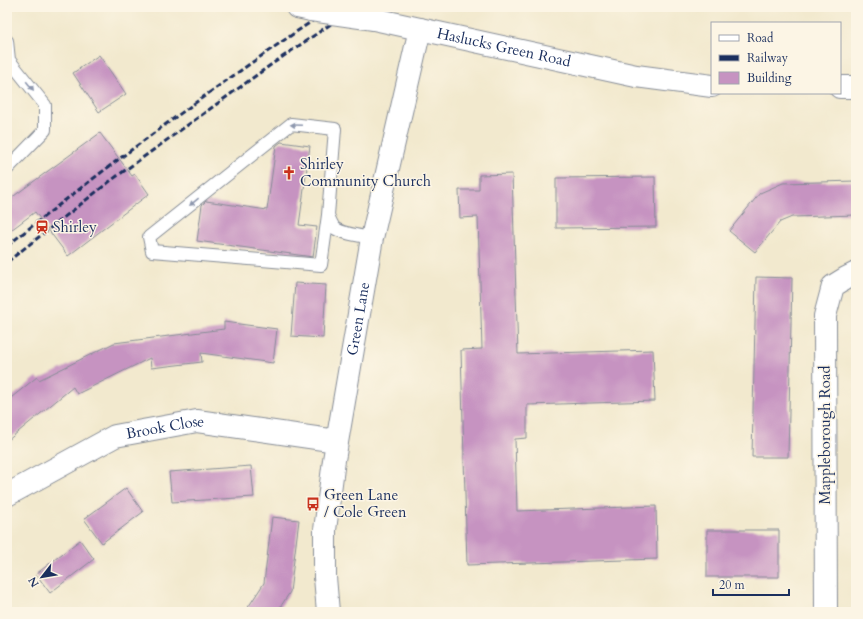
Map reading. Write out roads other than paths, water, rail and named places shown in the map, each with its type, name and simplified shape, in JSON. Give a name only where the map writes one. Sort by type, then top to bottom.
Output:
[{"type":"street","name":"Haslucks Green Road","points":[[304,8],[374,19],[636,76],[711,86]]},
{"type":"street","name":"Green Lane","points":[[328,612],[325,576],[324,530],[338,441],[372,238],[420,29]]},
{"type":"street","points":[[841,87],[856,87]]},
{"type":"street","name":"Mappleborough Road","points":[[826,612],[825,316],[833,286],[856,273]]},
{"type":"street","name":"Brook Close","points":[[7,495],[115,436],[197,421],[338,441]]},
{"type":"lane","points":[[7,41],[9,60],[45,105],[45,130],[7,169]]},
{"type":"lane","points":[[328,215],[321,265],[152,252],[149,237],[291,124],[335,128],[328,215],[336,229],[347,233],[372,238]]},
{"type":"railway","points":[[7,246],[167,123],[333,7]]},
{"type":"railway","points":[[7,262],[109,182],[272,64],[356,7]]},
{"type":"place","name":"Shirley Community Church","points":[[289,173]]},
{"type":"place","name":"Shirley","points":[[42,227]]},
{"type":"place","name":"Green Lane / Cole Green","points":[[313,504]]}]
